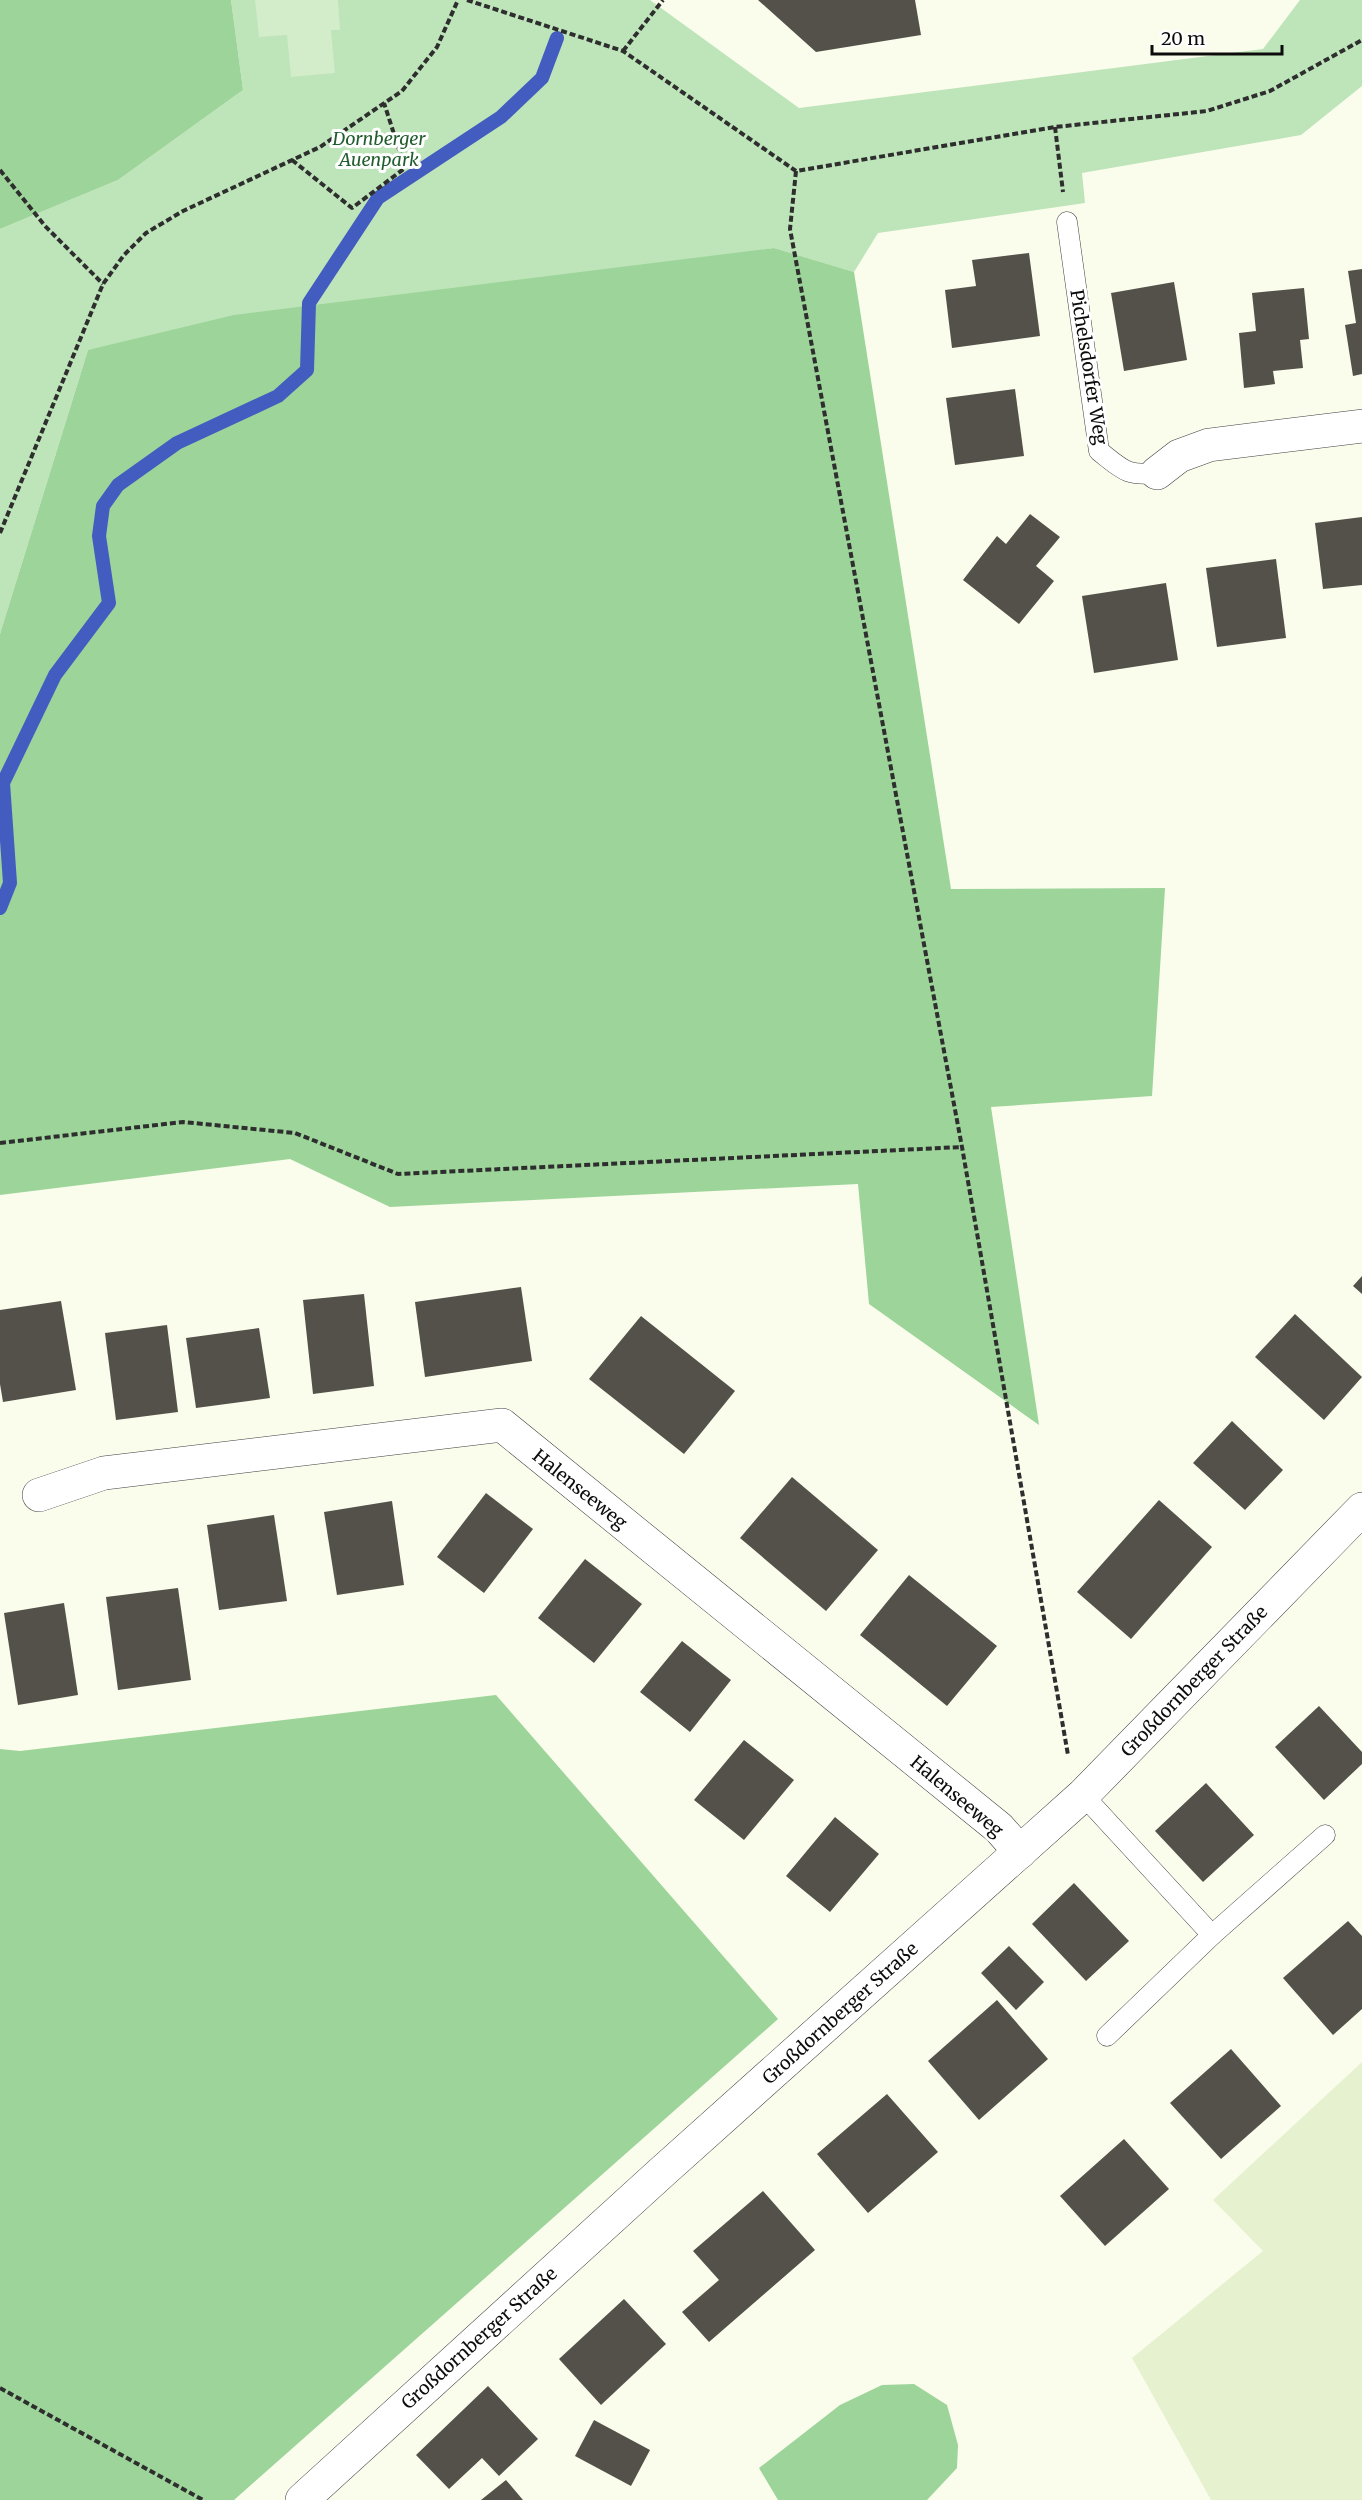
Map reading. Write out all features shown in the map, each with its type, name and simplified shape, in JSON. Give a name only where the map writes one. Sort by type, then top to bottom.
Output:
[{"type":"street","name":"Pichelsdorfer Weg","points":[[1157,473],[1179,456],[1209,445],[1362,426]]},
{"type":"street","name":"Halenseeweg","points":[[39,1495],[104,1473],[502,1425],[999,1828],[1020,1852]]},
{"type":"street","name":"Großdornberger Straße","points":[[302,2500],[662,2172],[1083,1795],[1362,1509]]},
{"type":"lane","name":"Pichelsdorfer Weg","points":[[1067,222],[1099,451],[1121,469],[1135,475],[1157,473]]},
{"type":"lane","points":[[1083,1795],[1212,1935]]},
{"type":"lane","points":[[1107,2036],[1212,1935],[1324,1835]]},
{"type":"path","points":[[0,533],[103,284],[124,255],[146,233],[183,211],[320,147],[402,91],[437,47],[458,0]]},
{"type":"path","points":[[467,0],[623,51],[796,171],[1054,127],[1207,111],[1270,91],[1362,40]]},
{"type":"path","points":[[623,51],[663,0]]},
{"type":"path","points":[[292,160],[352,208],[405,168],[384,103]]},
{"type":"path","points":[[1054,127],[1067,222]]},
{"type":"path","points":[[0,170],[45,226],[103,284]]},
{"type":"path","points":[[796,171],[790,230],[962,1147],[1070,1768],[1083,1795]]},
{"type":"path","points":[[2,1145],[183,1122],[295,1133],[398,1174],[962,1147]]},
{"type":"path","points":[[0,2388],[203,2500]]},
{"type":"green space","points":[[0,0],[231,0],[243,90],[118,180],[0,229]]},
{"type":"green space","name":"Dornberger Auenpark","points":[[231,0],[650,0],[799,108],[1263,49],[1300,0],[1362,0],[1362,86],[1301,135],[1082,173],[1085,203],[878,233],[854,272],[774,248],[88,350],[0,634],[0,229],[118,180],[243,90]]},
{"type":"green space","points":[[255,0],[338,0],[340,30],[331,30],[335,73],[291,77],[287,35],[259,37]]},
{"type":"green space","points":[[774,248],[854,272],[951,889],[1165,888],[1152,1096],[991,1107],[1039,1425],[869,1304],[858,1184],[390,1207],[290,1159],[0,1195],[0,634],[88,350],[234,315]]},
{"type":"green space","points":[[496,1695],[778,2019],[234,2500],[0,2500],[0,1749],[20,1751]]},
{"type":"green space","points":[[1362,2062],[1362,2500],[1211,2500],[1132,2358],[1263,2251],[1213,2200]]},
{"type":"green space","points":[[914,2384],[947,2405],[958,2445],[957,2468],[927,2500],[778,2500],[759,2468],[840,2405],[882,2385]]},
{"type":"building","points":[[758,0],[915,0],[921,35],[816,52]]},
{"type":"building","points":[[1029,253],[1040,336],[952,348],[945,290],[976,286],[972,260]]},
{"type":"building","points":[[1362,269],[1362,374],[1353,376],[1345,325],[1356,323],[1348,271]]},
{"type":"building","points":[[1174,282],[1187,360],[1124,371],[1111,293]]},
{"type":"building","points":[[1304,288],[1309,339],[1300,340],[1303,368],[1273,371],[1275,384],[1244,388],[1239,333],[1256,331],[1252,293]]},
{"type":"building","points":[[1015,389],[1024,456],[955,465],[946,398]]},
{"type":"building","points":[[1030,514],[1060,537],[1036,566],[1054,581],[1019,624],[963,580],[997,536],[1006,544]]},
{"type":"building","points":[[1362,517],[1362,585],[1323,589],[1315,523]]},
{"type":"building","points":[[1276,559],[1286,638],[1217,647],[1206,568]]},
{"type":"building","points":[[1166,583],[1178,660],[1094,673],[1082,596]]},
{"type":"building","points":[[1362,1276],[1362,1294],[1353,1286]]},
{"type":"building","points":[[521,1287],[532,1361],[425,1377],[415,1302]]},
{"type":"building","points":[[364,1294],[374,1386],[313,1394],[303,1300]]},
{"type":"building","points":[[61,1301],[76,1390],[3,1402],[0,1384],[0,1310]]},
{"type":"building","points":[[1295,1314],[1362,1377],[1324,1420],[1255,1357]]},
{"type":"building","points":[[641,1316],[735,1391],[684,1454],[589,1379]]},
{"type":"building","points":[[167,1325],[178,1412],[116,1420],[105,1333]]},
{"type":"building","points":[[259,1328],[270,1398],[196,1408],[186,1338]]},
{"type":"building","points":[[1232,1421],[1283,1470],[1245,1510],[1193,1463]]},
{"type":"building","points":[[792,1477],[878,1550],[826,1611],[740,1538]]},
{"type":"building","points":[[486,1493],[533,1529],[484,1593],[437,1557]]},
{"type":"building","points":[[1159,1500],[1212,1547],[1131,1639],[1077,1592]]},
{"type":"building","points":[[392,1501],[404,1585],[337,1595],[324,1512]]},
{"type":"building","points":[[274,1515],[287,1601],[219,1610],[207,1525]]},
{"type":"building","points":[[585,1559],[642,1604],[594,1663],[538,1618]]},
{"type":"building","points":[[909,1575],[997,1646],[947,1706],[860,1635]]},
{"type":"building","points":[[178,1588],[191,1680],[118,1690],[106,1597]]},
{"type":"building","points":[[64,1603],[78,1695],[18,1705],[4,1613]]},
{"type":"building","points":[[682,1641],[731,1680],[690,1732],[640,1692]]},
{"type":"building","points":[[1319,1706],[1362,1752],[1362,1764],[1324,1800],[1275,1747]]},
{"type":"building","points":[[744,1740],[794,1780],[744,1840],[694,1800]]},
{"type":"building","points":[[1206,1783],[1254,1835],[1203,1882],[1155,1831]]},
{"type":"building","points":[[835,1817],[879,1854],[830,1912],[786,1876]]},
{"type":"building","points":[[1074,1883],[1129,1941],[1086,1981],[1032,1924]]},
{"type":"building","points":[[1348,1921],[1362,1936],[1362,2009],[1333,2035],[1283,1978]]},
{"type":"building","points":[[1009,1946],[1044,1982],[1016,2010],[981,1973]]},
{"type":"building","points":[[997,2000],[1048,2059],[979,2120],[928,2061]]},
{"type":"building","points":[[1231,2049],[1281,2106],[1221,2159],[1170,2103]]},
{"type":"building","points":[[887,2094],[938,2152],[868,2213],[817,2154]]},
{"type":"building","points":[[1124,2139],[1169,2189],[1105,2246],[1060,2196]]},
{"type":"building","points":[[763,2191],[815,2250],[709,2342],[682,2312],[719,2280],[693,2251]]},
{"type":"building","points":[[624,2299],[666,2344],[601,2405],[559,2359]]},
{"type":"building","points":[[488,2386],[538,2439],[499,2476],[482,2458],[449,2489],[416,2455]]},
{"type":"building","points":[[594,2420],[650,2450],[631,2486],[575,2456]]},
{"type":"building","points":[[506,2480],[523,2500],[481,2500]]},
{"type":"waterway","points":[[0,908],[10,883],[3,783],[55,675],[109,603],[99,536],[103,506],[118,485],[177,443],[278,396],[307,370],[309,303],[378,198],[501,117],[542,78],[557,38]]}]
